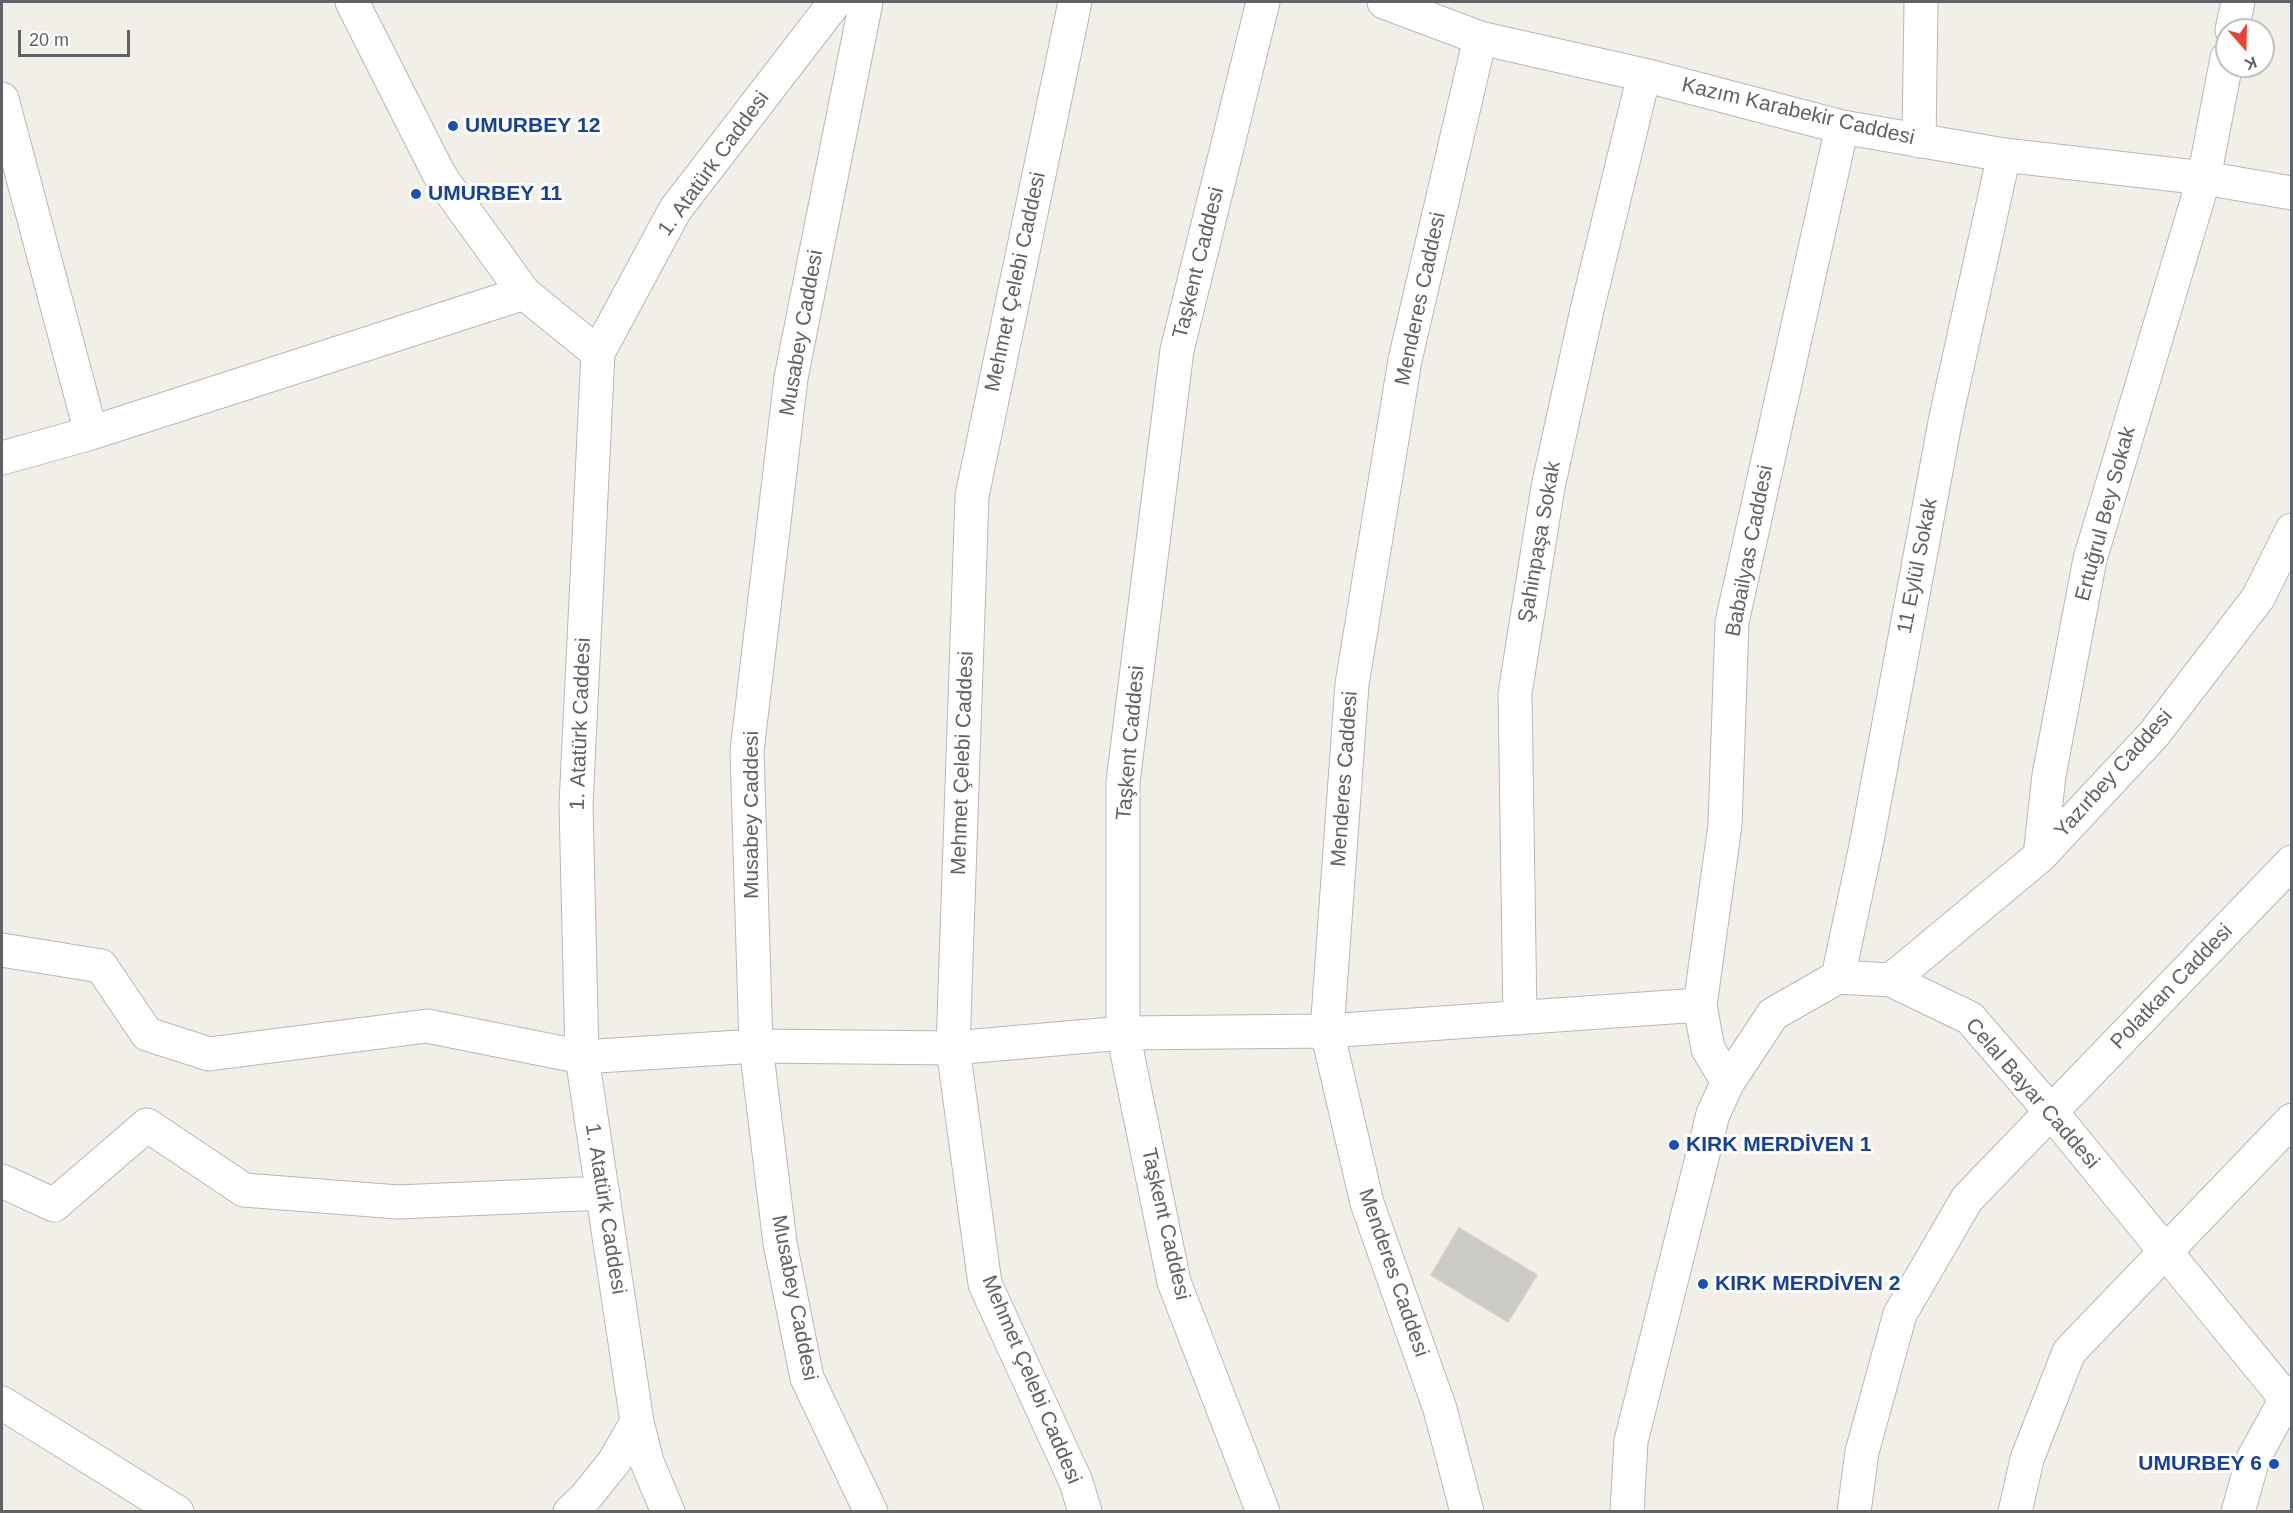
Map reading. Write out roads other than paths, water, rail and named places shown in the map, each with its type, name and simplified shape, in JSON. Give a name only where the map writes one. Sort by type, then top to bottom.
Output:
[{"type":"street","points":[[352,2],[438,172],[524,293],[598,353]]},
{"type":"street","name":"1. Atatürk Caddesi","points":[[668,1512],[647,1462],[637,1422],[582,1057],[576,804],[598,353],[675,210],[835,2]]},
{"type":"street","name":"Musabey Caddesi","points":[[866,2],[791,378],[747,751],[756,1046],[780,1243],[807,1378],[871,1512]]},
{"type":"street","name":"Mehmet Çelebi Caddesi","points":[[1075,2],[972,496],[953,1048],[985,1284],[1076,1482],[1085,1512]]},
{"type":"street","name":"Taşkent Caddesi","points":[[1263,2],[1178,350],[1123,782],[1123,1033],[1174,1282],[1263,1512]]},
{"type":"street","name":"Kazım Karabekir Caddesi","points":[[1384,2],[1480,38],[1644,75],[1842,127],[2004,155],[2204,178],[2292,193]]},
{"type":"street","points":[[1918,141],[1921,2]]},
{"type":"street","points":[[2235,18],[2238,2]]},
{"type":"street","name":"Menderes Caddesi","points":[[1467,1512],[1440,1409],[1367,1203],[1327,1031],[1352,684],[1405,360],[1480,38]]},
{"type":"street","name":"Şahinpaşa Sokak","points":[[1520,1018],[1515,693],[1548,487],[1587,310],[1644,75]]},
{"type":"street","name":"Ertuğrul Bey Sokak","points":[[2040,856],[2049,775],[2090,560],[2204,178],[2223,78]]},
{"type":"street","points":[[2,99],[91,433]]},
{"type":"street","name":"Babailyas Caddesi","points":[[1728,1082],[1708,1048],[1700,1005],[1725,825],[1732,622],[1842,127]]},
{"type":"street","name":"11 Eylül Sokak","points":[[1838,977],[1867,841],[1946,417],[2004,155]]},
{"type":"street","points":[[2,459],[91,433],[524,293]]},
{"type":"street","name":"Yazırbey Caddesi","points":[[1891,980],[2040,856],[2154,734],[2258,598],[2292,530]]},
{"type":"street","name":"Polatkan Caddesi","points":[[1854,1512],[1862,1452],[1900,1314],[1967,1199],[2292,862]]},
{"type":"street","points":[[2,950],[101,966],[147,1034],[209,1054],[427,1026],[582,1057],[756,1046],[953,1048],[1123,1033],[1327,1031],[1700,1005]]},
{"type":"street","points":[[1627,1512],[1631,1441],[1713,1114],[1728,1082],[1773,1014],[1838,977]]},
{"type":"street","name":"Celal Bayar Caddesi","points":[[1838,977],[1891,980],[1970,1018],[2290,1399]]},
{"type":"street","points":[[2015,1512],[2027,1459],[2069,1352],[2292,1120]]},
{"type":"street","points":[[2,1181],[54,1205],[147,1125],[244,1190],[398,1202],[603,1193]]},
{"type":"street","points":[[2238,1512],[2253,1459],[2290,1399]]},
{"type":"street","points":[[2,1404],[177,1512]]},
{"type":"street","points":[[570,1512],[585,1498],[614,1462],[637,1422]]},
{"type":"place","name":"UMURBEY 12","points":[[453,126]]},
{"type":"place","name":"UMURBEY 11","points":[[416,194]]},
{"type":"place","name":"KIRK MERDİVEN 1","points":[[1674,1145]]},
{"type":"place","name":"KIRK MERDİVEN 2","points":[[1703,1284]]},
{"type":"place","name":"UMURBEY 6","points":[[2274,1464]]}]
